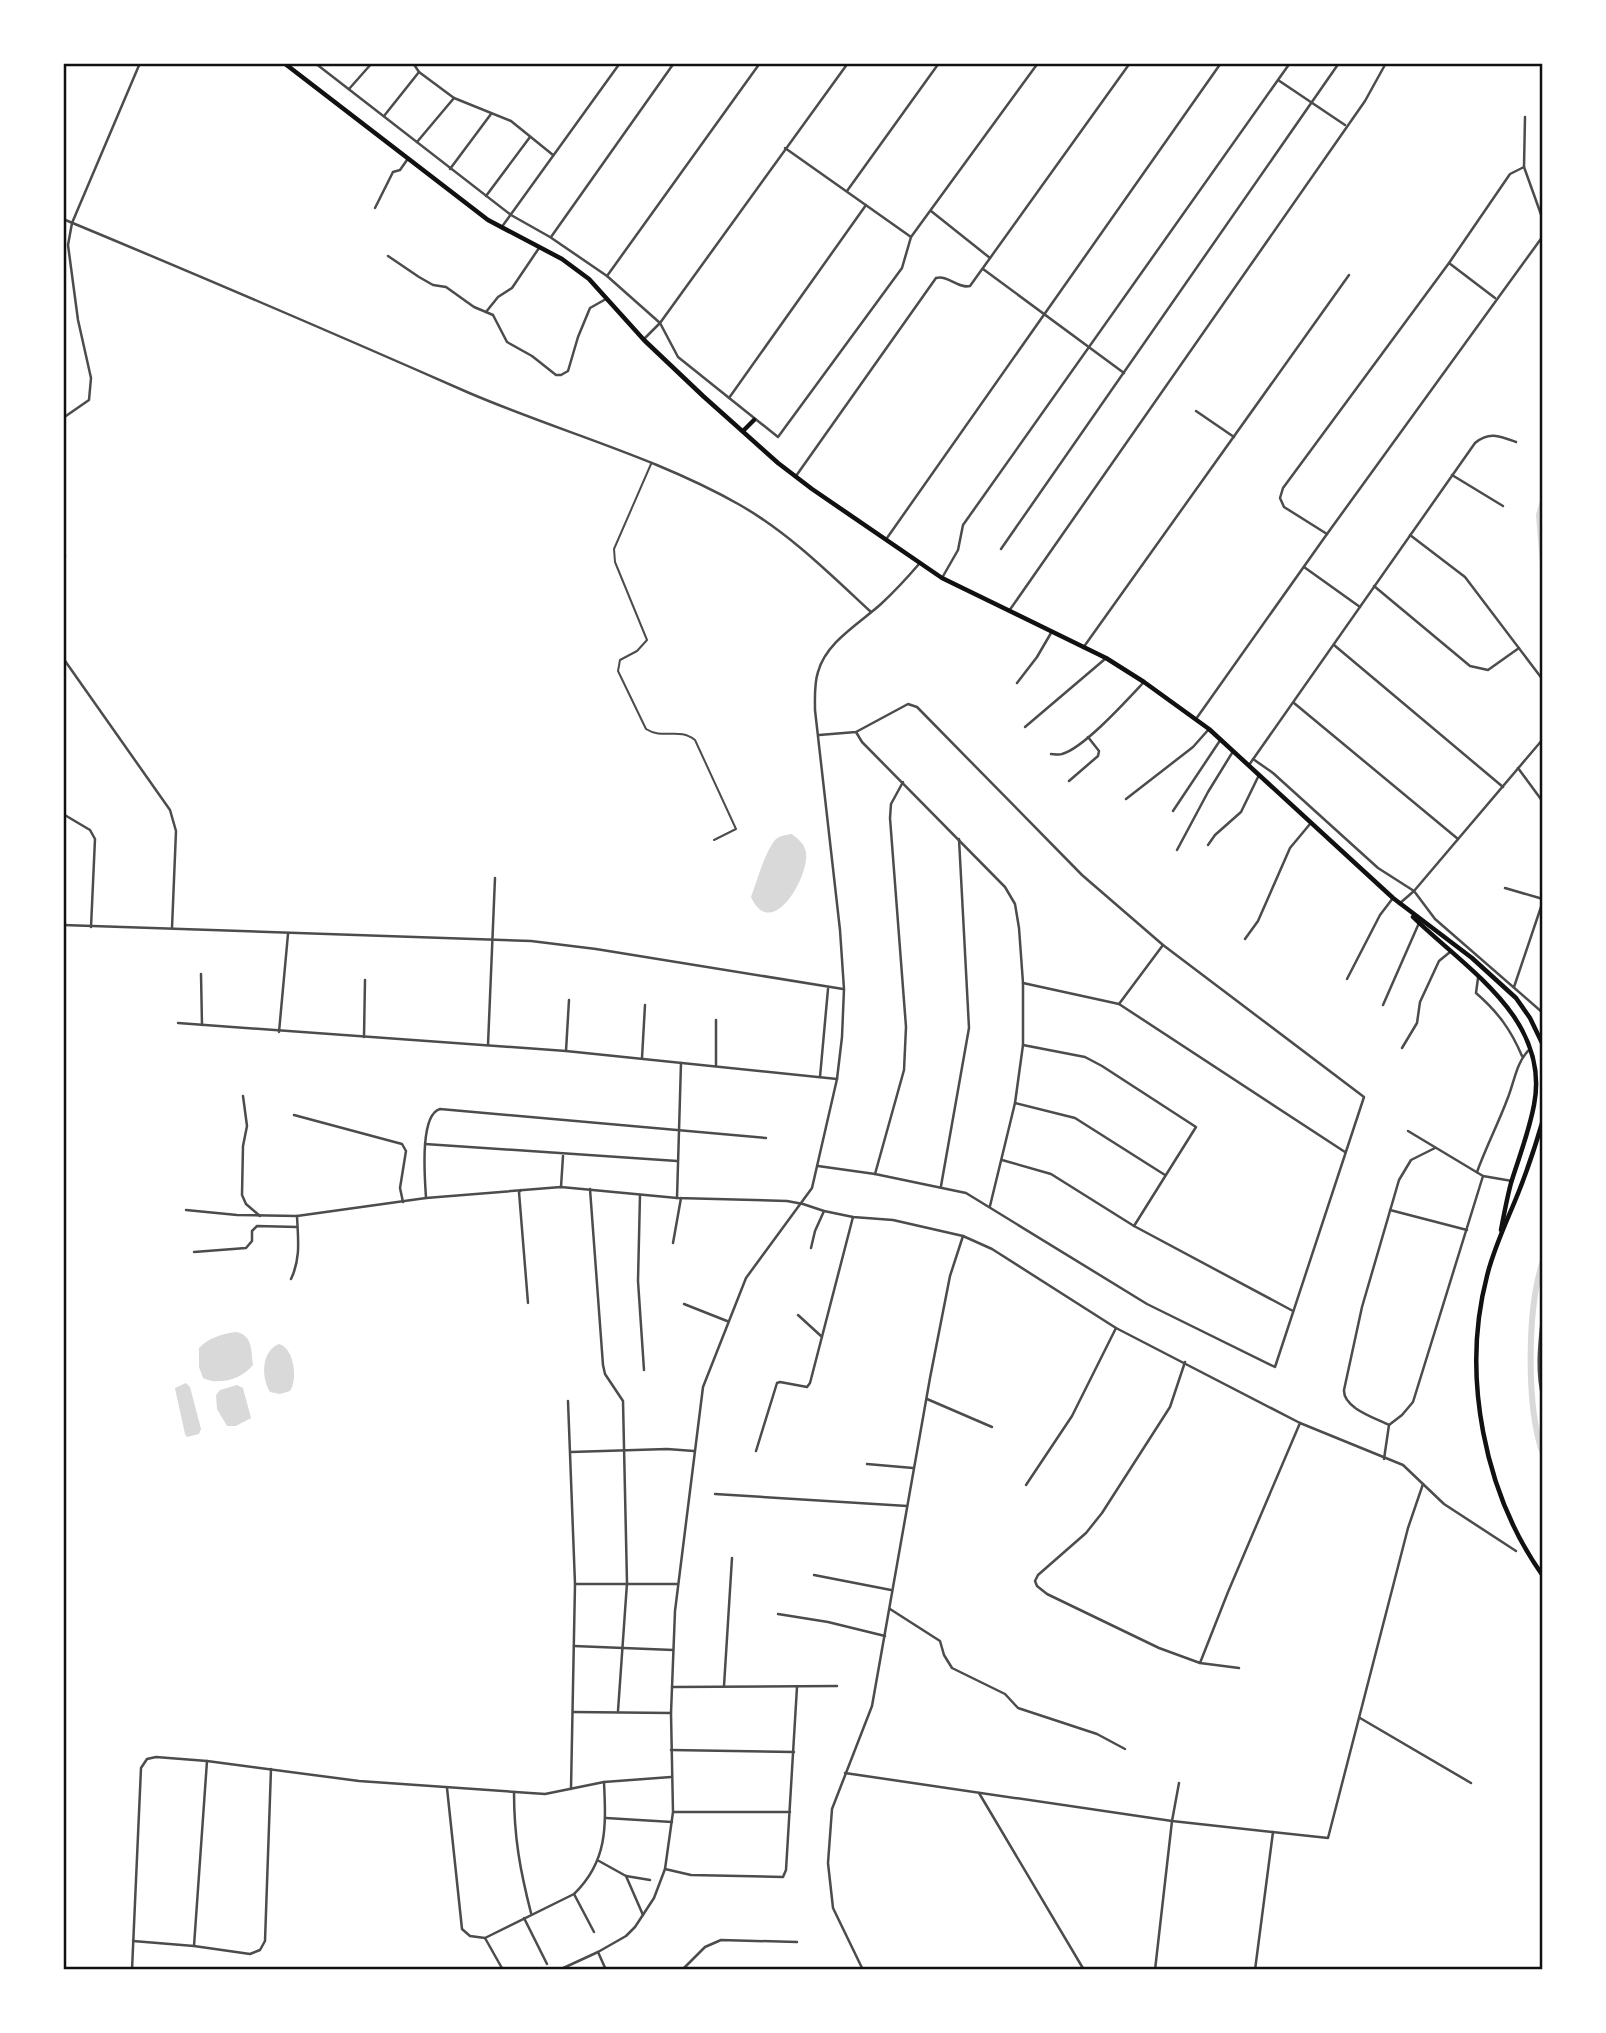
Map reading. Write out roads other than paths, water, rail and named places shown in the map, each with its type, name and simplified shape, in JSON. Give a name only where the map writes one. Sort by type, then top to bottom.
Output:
[{"type":"main road","points":[[284,63],[501,228],[562,259],[589,279],[644,340],[778,463],[885,541],[942,578],[1106,658],[1196,719],[1234,750],[1310,824],[1479,977],[1505,1003],[1523,1031],[1535,1069],[1534,1105],[1497,1245]]},
{"type":"main road","points":[[743,431],[754,420]]},
{"type":"main road","points":[[1399,904],[1472,958],[1516,998],[1530,1018],[1543,1045]]},
{"type":"main road","points":[[1543,1120],[1487,1276],[1477,1325],[1479,1408],[1484,1442],[1504,1504],[1525,1551],[1543,1576]]},
{"type":"street","points":[[63,417],[89,400],[91,378],[78,320],[68,245],[72,223],[140,63]]},
{"type":"street","points":[[315,63],[320,64],[383,117],[512,215],[607,276],[660,323],[678,357],[778,437],[902,268],[911,237],[1038,63]]},
{"type":"street","points":[[349,90],[372,63]]},
{"type":"street","points":[[413,63],[419,72],[454,98],[511,121],[554,155]]},
{"type":"street","points":[[501,228],[620,63]]},
{"type":"street","points":[[550,237],[674,63]]},
{"type":"street","points":[[607,276],[760,63]]},
{"type":"street","points":[[644,340],[660,323],[848,63]]},
{"type":"street","points":[[847,191],[939,63]]},
{"type":"street","points":[[796,476],[936,278],[941,277],[964,288],[970,286],[1130,63]]},
{"type":"street","points":[[885,541],[1221,63]]},
{"type":"street","points":[[942,578],[958,550],[963,525],[1290,63]]},
{"type":"street","points":[[1002,549],[1339,63]]},
{"type":"street","points":[[1009,612],[1365,102],[1386,63]]},
{"type":"street","points":[[383,117],[419,72]]},
{"type":"street","points":[[1278,80],[1346,126]]},
{"type":"street","points":[[417,142],[454,98]]},
{"type":"street","points":[[450,169],[491,114]]},
{"type":"street","points":[[1525,117],[1524,167],[1543,220]]},
{"type":"street","points":[[486,196],[530,137]]},
{"type":"street","points":[[785,148],[911,237]]},
{"type":"street","points":[[375,208],[393,172],[400,170],[408,158]]},
{"type":"street","points":[[1327,534],[1284,507],[1280,493],[1449,263],[1510,174],[1524,167]]},
{"type":"street","points":[[729,398],[866,205]]},
{"type":"street","points":[[931,211],[990,258]]},
{"type":"street","points":[[63,219],[230,288],[470,393],[651,463],[749,510],[809,555],[871,612]]},
{"type":"street","points":[[1196,719],[1543,236]]},
{"type":"street","points":[[486,312],[498,297],[512,288],[539,248]]},
{"type":"street","points":[[388,256],[426,281],[446,287],[474,307],[492,314],[508,342],[533,356],[556,375],[568,371],[590,308],[608,298]]},
{"type":"street","points":[[1449,263],[1496,298]]},
{"type":"street","points":[[983,269],[1124,373]]},
{"type":"street","points":[[1083,648],[1349,275]]},
{"type":"street","points":[[1196,411],[1234,437]]},
{"type":"street","points":[[1249,765],[1469,450],[1481,438],[1497,435],[1516,442]]},
{"type":"street","points":[[1452,475],[1503,506]]},
{"type":"street","points":[[1410,535],[1465,577],[1543,680]]},
{"type":"street","points":[[63,549],[65,556]]},
{"type":"street","points":[[559,1970],[626,1936],[644,1916],[665,1869],[673,1812],[671,1713],[677,1584],[703,1387],[727,1321],[746,1279],[812,1188],[837,1079],[844,989],[815,689],[818,670],[835,645],[919,564]]},
{"type":"street","points":[[1304,567],[1360,607]]},
{"type":"street","points":[[1374,586],[1469,666],[1488,670],[1519,648]]},
{"type":"street","points":[[1017,683],[1051,633]]},
{"type":"street","points":[[1333,644],[1503,788]]},
{"type":"street","points":[[63,658],[175,819],[172,928]]},
{"type":"street","points":[[1025,727],[1106,658]]},
{"type":"street","points":[[1051,754],[1063,754],[1088,737],[1123,706],[1144,682]]},
{"type":"street","points":[[1293,702],[1458,839]]},
{"type":"street","points":[[818,1166],[876,1174],[966,1193],[1146,1304],[1275,1367],[1364,1097],[1163,945],[1082,875],[917,707],[908,704],[856,732],[819,735]]},
{"type":"street","points":[[1126,799],[1193,747],[1209,729]]},
{"type":"street","points":[[856,732],[862,742],[1011,894],[1018,928],[1023,983],[1023,1045],[1015,1103],[990,1206]]},
{"type":"street","points":[[1069,781],[1098,756],[1099,751],[1088,737]]},
{"type":"street","points":[[1173,811],[1221,739]]},
{"type":"street","points":[[1399,904],[1414,891],[1543,739]]},
{"type":"street","points":[[1177,850],[1234,750]]},
{"type":"street","points":[[1253,759],[1273,773],[1377,869],[1414,891],[1435,919],[1543,1013]]},
{"type":"street","points":[[1518,768],[1543,802]]},
{"type":"street","points":[[1208,845],[1215,835],[1241,812],[1259,775]]},
{"type":"street","points":[[876,1174],[904,1070],[903,983],[890,818],[891,804],[902,782]]},
{"type":"street","points":[[63,814],[90,830],[95,839],[91,927]]},
{"type":"street","points":[[1245,939],[1258,922],[1290,848],[1310,824]]},
{"type":"street","points":[[940,1188],[969,1028],[959,839]]},
{"type":"street","points":[[488,1045],[495,878]]},
{"type":"street","points":[[1505,888],[1543,900],[1514,987]]},
{"type":"street","points":[[1347,979],[1380,915],[1393,898]]},
{"type":"street","points":[[1383,1005],[1419,923]]},
{"type":"street","points":[[63,925],[494,939],[596,949],[844,989]]},
{"type":"street","points":[[279,1032],[288,934]]},
{"type":"street","points":[[1119,1004],[1163,945]]},
{"type":"street","points":[[1402,1048],[1417,1023],[1420,1002],[1439,961],[1450,953]]},
{"type":"street","points":[[201,974],[202,1025]]},
{"type":"street","points":[[1479,977],[1476,993],[1503,1019],[1522,1056]]},
{"type":"street","points":[[364,1037],[365,981]]},
{"type":"street","points":[[1023,983],[1119,1004],[1346,1153]]},
{"type":"street","points":[[820,1077],[828,988]]},
{"type":"street","points":[[566,1051],[569,1000]]},
{"type":"street","points":[[642,1058],[645,1005]]},
{"type":"street","points":[[716,1020],[716,1066]]},
{"type":"street","points":[[178,1023],[566,1051],[837,1079]]},
{"type":"street","points":[[1023,1045],[1085,1058],[1102,1066],[1196,1127],[1134,1226]]},
{"type":"street","points":[[1477,1172],[1507,1102],[1522,1056],[1530,1048]]},
{"type":"street","points":[[673,1243],[679,1198],[677,1161],[681,1063]]},
{"type":"street","points":[[243,1097],[247,1125],[243,1146],[243,1195],[246,1204],[260,1216]]},
{"type":"street","points":[[1015,1103],[1075,1118],[1165,1175]]},
{"type":"street","points":[[426,1198],[425,1144],[431,1116],[440,1109],[766,1138]]},
{"type":"street","points":[[294,1115],[402,1144],[406,1151],[400,1188],[403,1202]]},
{"type":"street","points":[[1408,1131],[1483,1176],[1512,1181]]},
{"type":"street","points":[[425,1144],[677,1161]]},
{"type":"street","points":[[1389,1425],[1348,1403],[1344,1395],[1362,1307],[1405,1167],[1417,1154],[1436,1148]]},
{"type":"street","points":[[561,1187],[563,1154]]},
{"type":"street","points":[[1002,1160],[1051,1174],[1134,1226],[1293,1311]]},
{"type":"street","points":[[1384,1459],[1389,1425],[1413,1402],[1483,1176]]},
{"type":"street","points":[[187,1210],[297,1216],[426,1198],[561,1187],[679,1198],[803,1203],[824,1212],[894,1220],[963,1236],[992,1249],[1116,1328],[1300,1423],[1403,1465],[1444,1504],[1516,1551]]},
{"type":"street","points":[[590,1188],[603,1364],[610,1383],[622,1401],[628,1583],[618,1711]]},
{"type":"street","points":[[521,1190],[519,1192],[528,1303]]},
{"type":"street","points":[[640,1194],[638,1280],[644,1370]]},
{"type":"street","points":[[1390,1210],[1467,1230]]},
{"type":"street","points":[[811,1248],[824,1212]]},
{"type":"street","points":[[291,1279],[299,1254],[297,1216]]},
{"type":"street","points":[[756,1451],[777,1383],[780,1381],[807,1387],[810,1383],[853,1217]]},
{"type":"street","points":[[194,1252],[246,1248],[252,1241],[252,1231],[257,1226],[297,1227]]},
{"type":"street","points":[[863,1970],[833,1908],[828,1863],[832,1809],[872,1706],[926,1398],[950,1276],[963,1236]]},
{"type":"street","points":[[684,1304],[727,1321]]},
{"type":"street","points":[[1543,1308],[1539,1356],[1543,1399]]},
{"type":"street","points":[[798,1315],[821,1336]]},
{"type":"street","points":[[1026,1485],[1072,1416],[1116,1328]]},
{"type":"street","points":[[1185,1362],[1170,1407],[1102,1513],[1086,1533],[1045,1567],[1035,1581],[1047,1594],[1159,1648],[1200,1663],[1239,1668]]},
{"type":"street","points":[[926,1398],[992,1427]]},
{"type":"street","points":[[568,1401],[575,1584],[571,1789]]},
{"type":"street","points":[[1200,1663],[1227,1592],[1300,1423]]},
{"type":"street","points":[[571,1452],[667,1449],[695,1451]]},
{"type":"street","points":[[867,1464],[913,1468]]},
{"type":"street","points":[[845,1773],[1172,1821],[1328,1838],[1408,1528],[1423,1484]]},
{"type":"street","points":[[715,1494],[907,1506]]},
{"type":"street","points":[[724,1686],[732,1558]]},
{"type":"street","points":[[814,1575],[891,1590]]},
{"type":"street","points":[[575,1584],[677,1584]]},
{"type":"street","points":[[890,1609],[940,1641],[952,1668],[1005,1694],[1018,1708],[1097,1734],[1125,1749]]},
{"type":"street","points":[[778,1614],[828,1622],[885,1636]]},
{"type":"street","points":[[575,1646],[674,1650]]},
{"type":"street","points":[[665,1869],[691,1875],[783,1877],[786,1870],[797,1686]]},
{"type":"street","points":[[672,1687],[837,1686]]},
{"type":"street","points":[[573,1712],[671,1713]]},
{"type":"street","points":[[1360,1718],[1471,1783]]},
{"type":"street","points":[[671,1750],[794,1752]]},
{"type":"street","points":[[132,1970],[141,1768],[146,1759],[156,1757],[207,1761],[359,1780],[545,1794],[604,1782],[671,1777]]},
{"type":"street","points":[[194,1946],[207,1761]]},
{"type":"street","points":[[133,1941],[250,1954],[260,1950],[265,1941],[271,1769]]},
{"type":"street","points":[[447,1788],[462,1929],[470,1936],[485,1938],[574,1894],[585,1883],[599,1861],[606,1818],[604,1782]]},
{"type":"street","points":[[1155,1970],[1172,1821],[1179,1783]]},
{"type":"street","points":[[514,1792],[514,1832],[520,1872],[532,1914]]},
{"type":"street","points":[[979,1793],[1084,1970]]},
{"type":"street","points":[[673,1812],[790,1812]]},
{"type":"street","points":[[606,1818],[672,1822]]},
{"type":"street","points":[[1255,1970],[1273,1832]]},
{"type":"street","points":[[599,1861],[626,1876],[650,1880]]},
{"type":"street","points":[[626,1876],[644,1916]]},
{"type":"street","points":[[574,1894],[594,1932]]},
{"type":"street","points":[[524,1918],[547,1964]]},
{"type":"street","points":[[485,1938],[503,1970]]},
{"type":"street","points":[[682,1970],[705,1947],[721,1940],[797,1942]]},
{"type":"street","points":[[598,1952],[606,1970]]},
{"type":"lane","points":[[651,463],[614,549],[615,562],[647,640],[637,651],[620,660],[618,671],[646,729],[664,736],[681,732],[695,740],[736,829],[714,840]]},
{"type":"waterway","points":[[1543,501],[1539,515],[1543,563]]},
{"type":"waterway","points":[[1543,1261],[1531,1330],[1531,1385],[1537,1434],[1543,1454]]}]
